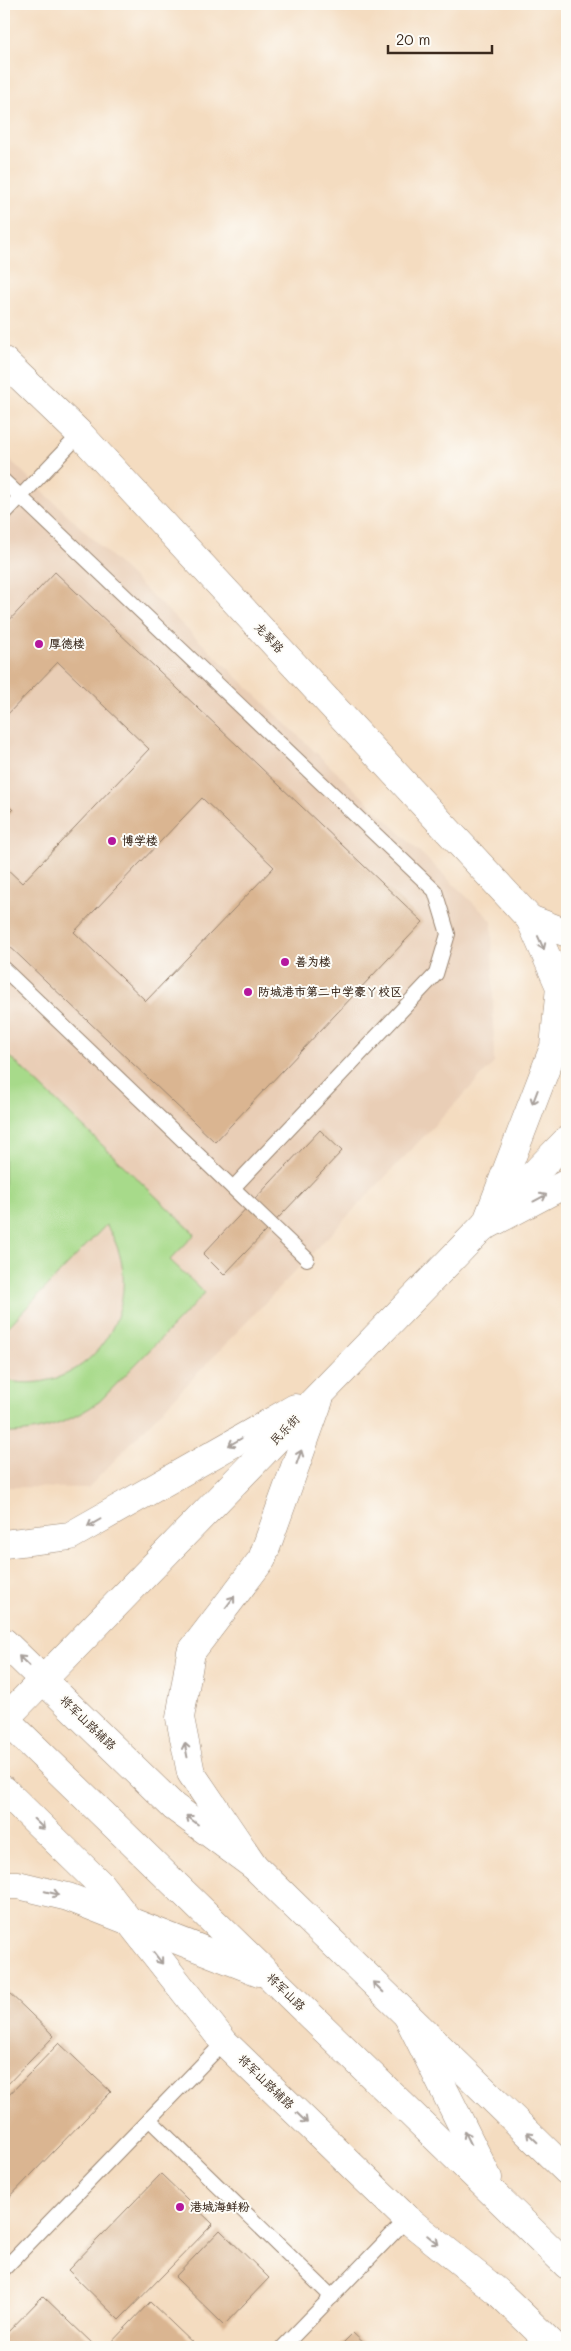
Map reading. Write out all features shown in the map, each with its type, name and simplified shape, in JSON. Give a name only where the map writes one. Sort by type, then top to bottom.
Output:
[{"type":"street","name":"龙琴路","points":[[4,361],[80,434],[530,918]]},
{"type":"street","points":[[530,918],[567,933]]},
{"type":"street","points":[[484,1226],[554,1047],[560,987],[530,918]]},
{"type":"street","name":"民乐街","points":[[4,1719],[567,1140]]},
{"type":"street","points":[[484,1226],[567,1183]]},
{"type":"street","points":[[4,1544],[70,1536],[322,1392]]},
{"type":"street","points":[[254,1866],[191,1773],[180,1718],[192,1652],[262,1560],[322,1392]]},
{"type":"street","name":"将军山路辅路","points":[[4,1642],[174,1807],[254,1866],[567,2171]]},
{"type":"street","name":"将军山路","points":[[4,1719],[567,2265]]},
{"type":"street","name":"将军山路辅路","points":[[4,1790],[100,1884],[224,2042],[407,2219],[498,2292],[555,2347]]},
{"type":"street","points":[[4,1885],[18,1885],[68,1897],[270,1976]]},
{"type":"street","points":[[407,2015],[498,2198]]},
{"type":"lane","points":[[4,514],[80,434]]},
{"type":"lane","points":[[4,482],[435,891],[448,934],[436,974],[233,1188]]},
{"type":"lane","points":[[4,970],[307,1259]]},
{"type":"lane","points":[[4,2269],[224,2042]]},
{"type":"lane","points":[[149,2119],[332,2297]]},
{"type":"lane","points":[[283,2347],[407,2219]]},
{"type":"shaded area","name":"防城港市第二中学豪丫校区","points":[[4,454],[492,921],[494,1063],[88,1488],[4,1487]]},
{"type":"green space","points":[[4,1051],[195,1234],[170,1260],[205,1293],[100,1401],[78,1415],[55,1425],[17,1433],[4,1433],[4,1380],[36,1382],[64,1375],[88,1359],[107,1338],[119,1312],[123,1283],[119,1253],[106,1225],[4,1331]]},
{"type":"building","points":[[55,572],[423,922],[215,1142],[4,941],[4,866],[22,883],[149,749],[58,662],[4,718],[4,626]],"holes":[[[202,798],[274,867],[146,1001],[74,932]]]},
{"type":"building","points":[[4,801],[13,810],[4,820]]},
{"type":"building","points":[[320,1130],[342,1151],[224,1275],[203,1254]]},
{"type":"building","points":[[4,1988],[54,2036],[4,2088]]},
{"type":"building","points":[[59,2043],[111,2092],[4,2203],[4,2100]]},
{"type":"building","points":[[161,2174],[213,2224],[119,2320],[68,2270]]},
{"type":"building","points":[[220,2230],[269,2278],[224,2325],[175,2277]]},
{"type":"building","points":[[43,2296],[94,2345],[92,2347],[4,2347],[4,2336]]},
{"type":"building","points":[[150,2302],[197,2347],[107,2347]]},
{"type":"building","points":[[353,2333],[368,2347],[339,2347]]},
{"type":"place","name":"厚德楼","points":[[39,644]]},
{"type":"place","name":"博学楼","points":[[112,841]]},
{"type":"place","name":"善为楼","points":[[285,962]]},
{"type":"place","name":"防城港市第二中学豪丫校区","points":[[248,992]]},
{"type":"place","name":"港城海鲜粉","points":[[180,2207]]}]
